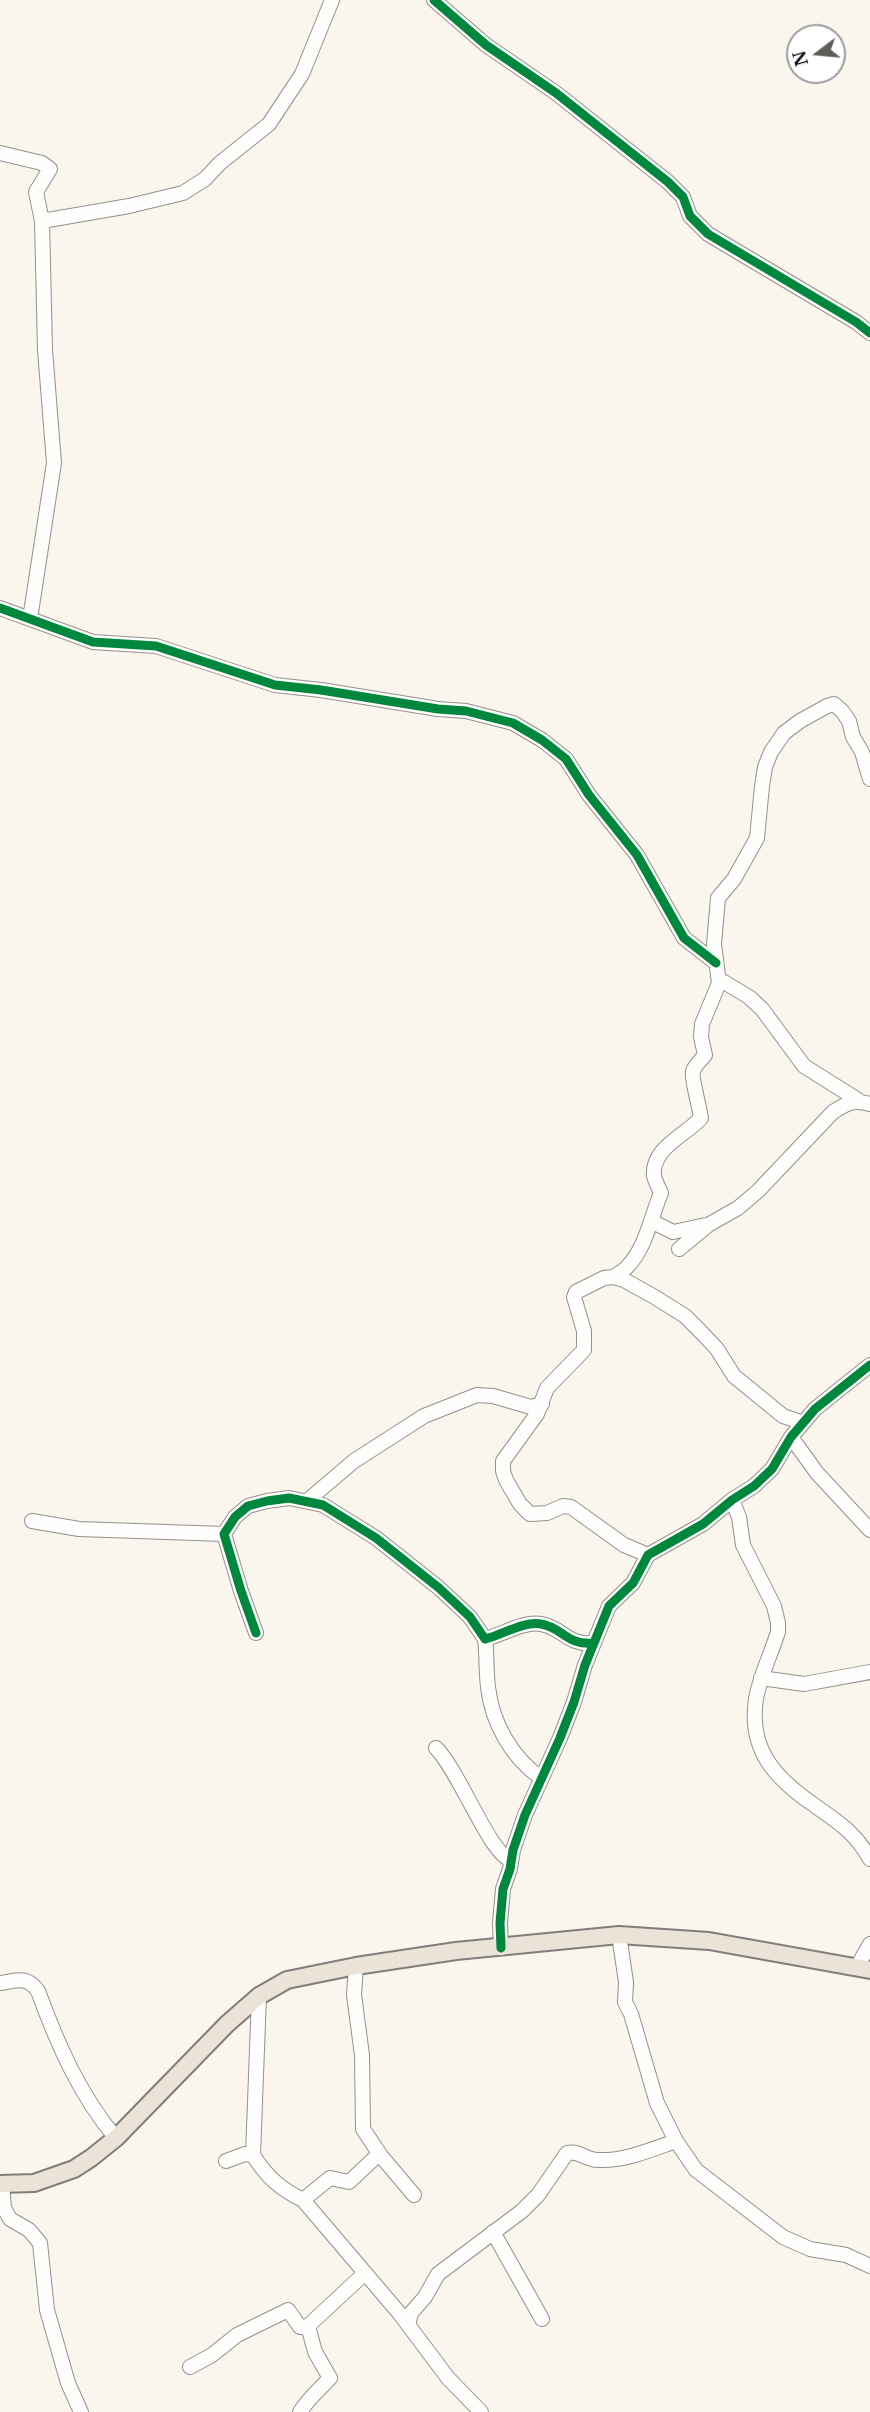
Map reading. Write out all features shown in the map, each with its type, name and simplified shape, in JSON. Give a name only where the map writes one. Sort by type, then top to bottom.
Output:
[{"type":"main road","points":[[1,2184],[34,2183],[74,2169],[116,2138],[227,2024],[260,1996],[287,1980],[356,1966],[456,1951],[619,1935],[709,1941],[863,1969]]},
{"type":"street","points":[[42,221],[129,206],[183,193],[205,179],[220,163],[269,124],[302,74],[332,0]]},
{"type":"street","points":[[434,0],[486,45],[556,93],[668,182],[683,197],[690,216],[708,234],[795,285],[870,333]]},
{"type":"street","points":[[0,153],[42,163],[50,169],[36,192],[42,221],[45,350],[54,463],[30,619]]},
{"type":"street","points":[[0,608],[93,642],[156,646],[275,686],[321,690],[438,709],[466,711],[513,723],[542,740],[566,759],[589,795],[637,855],[684,938],[716,963]]},
{"type":"street","points":[[613,1277],[628,1267],[651,1221],[661,1193],[654,1177],[654,1168],[660,1155],[669,1144],[701,1119],[700,1104],[692,1075],[705,1055],[701,1037],[702,1024],[719,983],[714,944],[718,898],[734,879],[757,838],[765,767],[779,739],[800,721],[826,706],[838,706],[846,716],[853,737],[862,752],[870,779]]},
{"type":"street","points":[[719,983],[724,982],[749,997],[762,1009],[804,1066],[864,1102]]},
{"type":"street","points":[[679,1249],[708,1225],[738,1208],[758,1191],[833,1112],[848,1102],[864,1102]]},
{"type":"street","points":[[651,1221],[673,1232],[708,1225]]},
{"type":"street","points":[[648,1555],[624,1545],[571,1507],[563,1506],[547,1513],[530,1515],[520,1504],[503,1471],[503,1461],[542,1404],[547,1388],[584,1350],[584,1331],[574,1297],[576,1292],[604,1278],[613,1277],[624,1280],[685,1316],[717,1349],[734,1376],[783,1416],[803,1423]]},
{"type":"street","points":[[436,1748],[453,1768],[494,1844],[503,1856],[509,1859],[525,1815],[571,1711],[609,1606],[633,1583],[648,1555],[704,1524],[732,1500],[754,1486],[772,1470],[791,1437],[803,1423],[840,1387],[870,1365]]},
{"type":"street","points":[[307,1501],[354,1461],[424,1416],[477,1395],[493,1396],[531,1407],[542,1404]]},
{"type":"street","points":[[791,1437],[817,1473],[870,1530]]},
{"type":"street","points":[[256,1633],[224,1534],[235,1516],[248,1506],[289,1498],[323,1505],[376,1538],[457,1604],[485,1639],[488,1687],[503,1736],[524,1767],[542,1778]]},
{"type":"street","points":[[732,1500],[739,1516],[743,1545],[774,1606],[778,1623],[778,1632],[761,1678],[756,1700],[756,1724],[762,1752],[771,1769],[786,1785],[848,1829],[870,1859]]},
{"type":"street","points":[[32,1521],[79,1529],[224,1534]]},
{"type":"street","points":[[485,1639],[538,1623],[547,1625],[581,1644],[594,1643]]},
{"type":"street","points":[[761,1678],[804,1684],[870,1672]]},
{"type":"street","points":[[501,1947],[500,1923],[503,1889],[510,1869],[513,1850]]},
{"type":"street","points":[[619,1935],[626,1982],[625,2002],[631,2014],[657,2103],[675,2141],[696,2170],[783,2237],[810,2249],[846,2255],[870,2266]]},
{"type":"street","points":[[863,1969],[870,1944]]},
{"type":"street","points":[[356,1966],[354,1995],[363,2071],[363,2129],[380,2154],[414,2195]]},
{"type":"street","points":[[0,1983],[25,1980],[32,1983],[38,1991],[67,2061],[103,2123],[116,2138]]},
{"type":"street","points":[[260,1996],[253,2155],[269,2179],[286,2192],[303,2200],[365,2272],[448,2378],[481,2412]]},
{"type":"street","points":[[408,2325],[411,2313],[425,2297],[438,2274],[522,2211],[538,2195],[567,2153],[575,2151],[597,2160],[616,2159],[675,2141]]},
{"type":"street","points":[[226,2161],[245,2154],[253,2155]]},
{"type":"street","points":[[303,2200],[330,2178],[349,2182],[380,2154]]},
{"type":"street","points":[[1,2184],[4,2208],[10,2219],[29,2230],[40,2243],[47,2310],[68,2383],[81,2412]]},
{"type":"street","points":[[493,2232],[542,2319]]},
{"type":"street","points":[[190,2367],[212,2355],[237,2335],[288,2310],[300,2327],[308,2326],[365,2272]]},
{"type":"street","points":[[300,2412],[309,2397],[330,2378],[315,2352],[308,2326]]},
{"type":"cycle path","points":[[434,0],[486,45],[556,93],[668,182],[683,197],[690,216],[708,234],[856,322],[870,333]]},
{"type":"cycle path","points":[[0,608],[93,642],[156,646],[275,685],[466,711],[513,723],[542,740],[566,759],[589,795],[637,855],[684,938],[716,963]]},
{"type":"cycle path","points":[[501,1948],[500,1923],[503,1889],[510,1869],[513,1850],[525,1815],[560,1738],[585,1665],[609,1606],[633,1583],[648,1555],[703,1524],[732,1500],[754,1486],[772,1469],[791,1437],[815,1409],[870,1365]]},
{"type":"cycle path","points":[[256,1633],[224,1534],[235,1517],[248,1506],[289,1498],[323,1505],[376,1538],[439,1588],[470,1617],[485,1639],[520,1626],[541,1624],[577,1642],[594,1643]]}]
